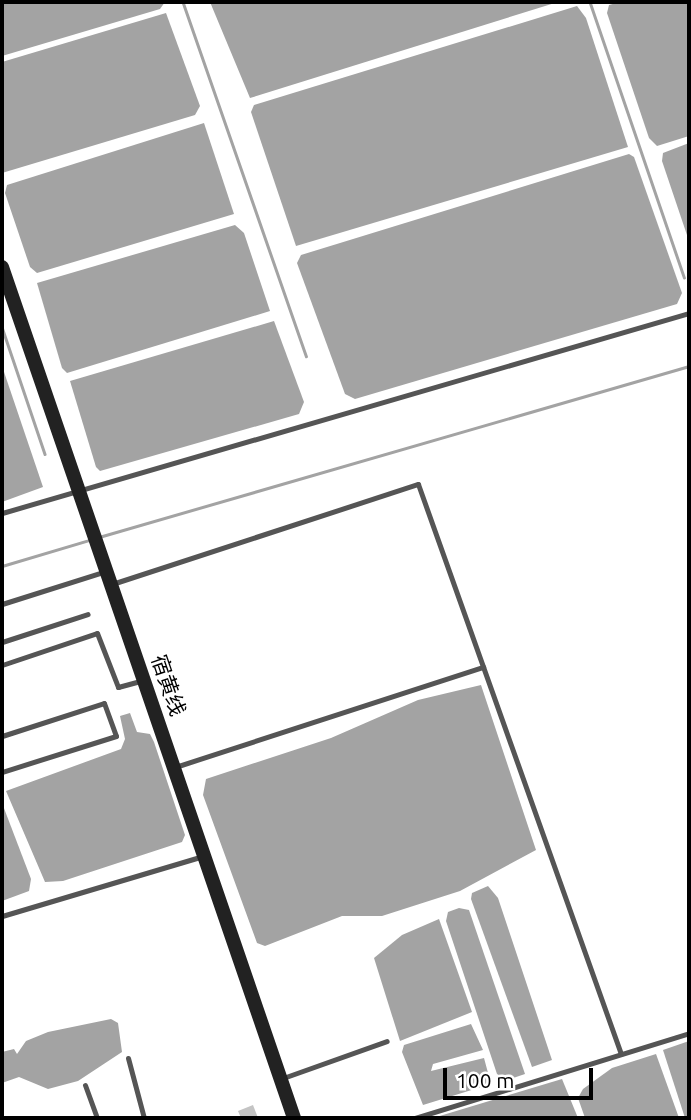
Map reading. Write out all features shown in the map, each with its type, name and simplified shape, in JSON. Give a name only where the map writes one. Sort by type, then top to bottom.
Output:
[{"type":"main road","name":"宿黄线","points":[[2,267],[294,1118]]},
{"type":"lane","points":[[2,513],[689,313]]},
{"type":"lane","points":[[2,604],[418,484],[621,1054]]},
{"type":"lane","points":[[2,642],[88,614]]},
{"type":"lane","points":[[2,665],[97,633],[118,687],[145,680]]},
{"type":"lane","points":[[175,767],[483,667]]},
{"type":"lane","points":[[2,736],[104,703],[116,736],[2,772]]},
{"type":"lane","points":[[2,916],[205,856]]},
{"type":"lane","points":[[415,1118],[689,1032]]},
{"type":"lane","points":[[280,1079],[387,1041]]},
{"type":"lane","points":[[128,1058],[144,1118]]},
{"type":"lane","points":[[85,1085],[97,1118]]},
{"type":"shaded area","points":[[2,2],[165,2],[160,9],[2,56]]},
{"type":"shaded area","points":[[210,2],[558,2],[250,98]]},
{"type":"shaded area","points":[[620,2],[689,2],[689,136],[657,146],[649,138],[607,13],[609,5]]},
{"type":"shaded area","points":[[577,6],[586,18],[628,147],[296,246],[251,112],[254,105]]},
{"type":"shaded area","points":[[166,13],[200,106],[195,115],[2,173],[2,62]]},
{"type":"shaded area","points":[[204,123],[234,214],[37,273],[30,267],[5,193],[7,185]]},
{"type":"shaded area","points":[[689,143],[689,241],[662,161],[663,153]]},
{"type":"shaded area","points":[[629,154],[634,157],[682,293],[677,304],[355,399],[345,394],[297,263],[301,255]]},
{"type":"shaded area","points":[[235,225],[244,233],[270,311],[67,373],[62,368],[37,283]]},
{"type":"shaded area","points":[[274,321],[304,402],[299,414],[100,471],[96,467],[70,381]]},
{"type":"shaded area","points":[[2,366],[43,487],[2,502]]},
{"type":"shaded area","points":[[481,685],[536,850],[460,891],[382,916],[342,916],[265,946],[257,943],[203,795],[206,779],[331,738],[418,700]]},
{"type":"shaded area","points":[[130,713],[137,732],[150,734],[154,742],[185,835],[182,842],[63,881],[45,882],[6,791],[121,749],[125,739],[120,716]]},
{"type":"shaded area","points":[[2,803],[31,879],[29,891],[2,901]]},
{"type":"shaded area","points":[[488,886],[498,898],[552,1060],[532,1067],[471,899],[472,893]]},
{"type":"shaded area","points":[[459,908],[469,910],[525,1074],[507,1080],[497,1074],[446,921],[448,912]]},
{"type":"shaded area","points":[[439,919],[472,1012],[400,1041],[374,958],[402,935]]},
{"type":"shaded area","points":[[111,1019],[118,1023],[122,1052],[78,1081],[48,1089],[19,1077],[2,1083],[2,1052],[14,1049],[17,1054],[26,1041],[48,1032]]},
{"type":"shaded area","points":[[471,1024],[483,1050],[433,1064],[431,1071],[484,1058],[491,1084],[423,1105],[402,1052],[404,1045]]},
{"type":"shaded area","points":[[689,1041],[689,1118],[685,1118],[663,1050]]},
{"type":"shaded area","points":[[656,1054],[679,1118],[585,1118],[578,1098],[583,1089],[612,1068]]},
{"type":"shaded area","points":[[562,1079],[578,1118],[433,1118]]},
{"type":"building","points":[[253,1105],[258,1118],[241,1118],[238,1111]]},
{"type":"waterway","points":[[183,2],[306,356]]},
{"type":"waterway","points":[[590,2],[684,277]]},
{"type":"waterway","points":[[2,327],[45,454]]},
{"type":"waterway","points":[[99,537],[689,366]]},
{"type":"waterway","points":[[2,566],[89,540]]}]
